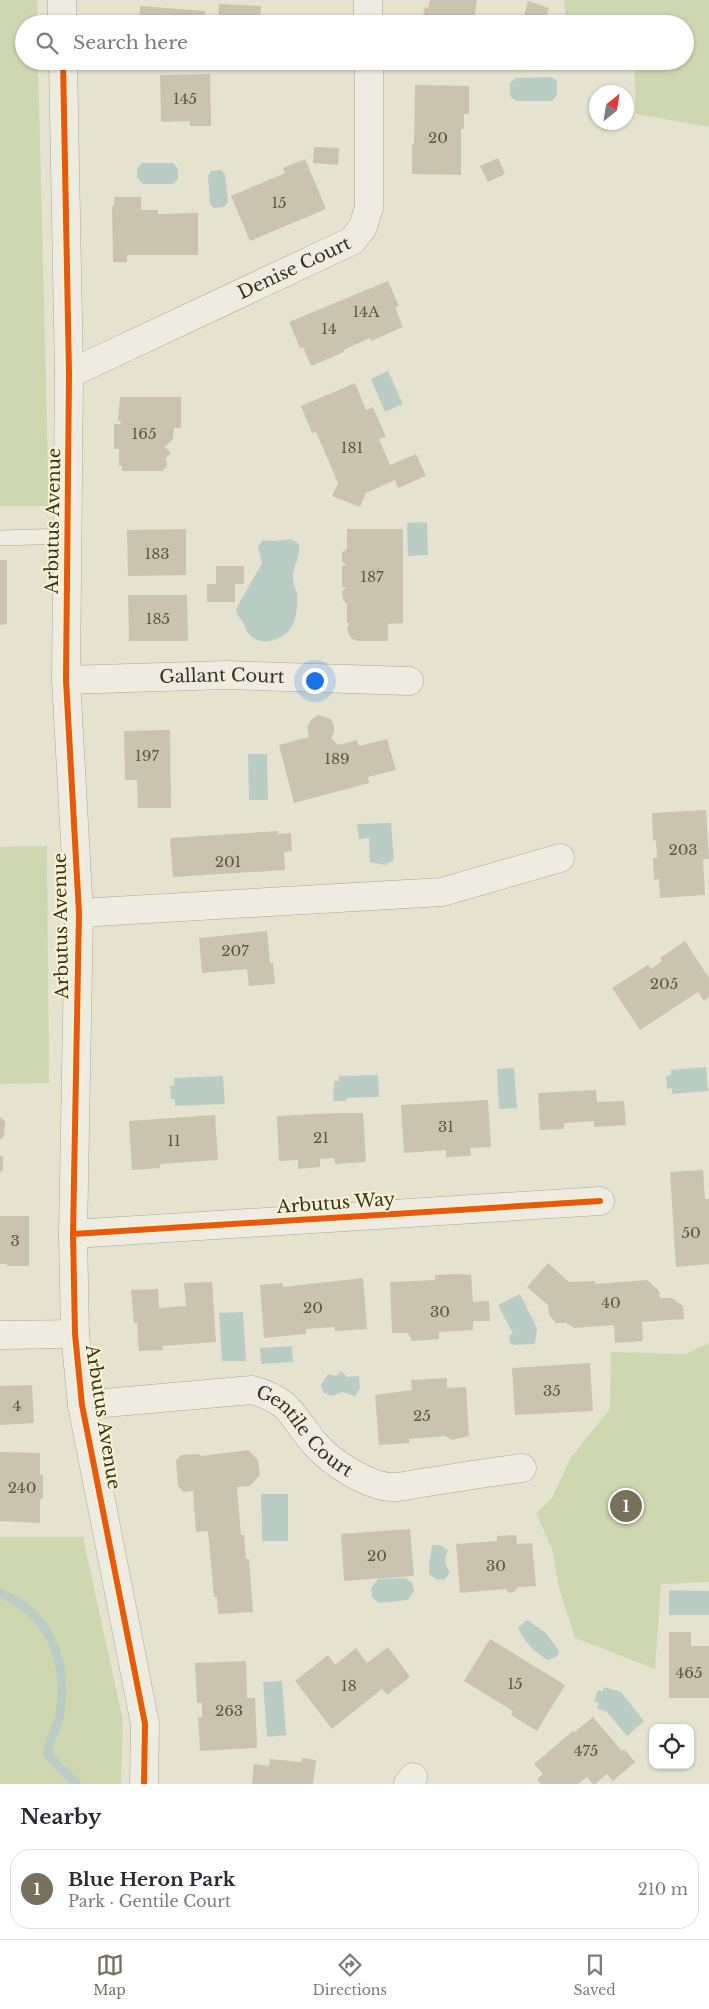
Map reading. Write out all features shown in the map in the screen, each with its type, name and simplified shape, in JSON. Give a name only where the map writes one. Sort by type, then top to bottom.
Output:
[{"type":"street","points":[[62,0],[62,15]]},
{"type":"street","points":[[368,0],[368,15]]},
{"type":"street","name":"Arbutus Avenue","points":[[63,70],[69,374],[66,680],[79,913],[73,1234],[75,1334],[82,1405],[145,1724],[144,1784]]},
{"type":"street","name":"Denise Court","points":[[69,374],[352,241],[363,227],[369,207],[368,70]]},
{"type":"street","name":"Gallant Court","points":[[66,680],[227,675],[409,681]]},
{"type":"street","name":"Arbutus Avenue","points":[[79,913],[442,892],[560,858]]},
{"type":"street","name":"Arbutus Way","points":[[73,1234],[600,1202]]},
{"type":"street","points":[[0,1335],[75,1334]]},
{"type":"street","name":"Gentile Court","points":[[82,1405],[252,1390],[268,1395],[282,1403],[291,1411],[316,1446],[341,1467],[368,1481],[390,1487],[522,1468]]},
{"type":"lane","points":[[0,538],[68,536]]},
{"type":"green space","points":[[0,0],[37,0],[38,15],[15,15],[15,70],[38,70],[49,506],[0,506]]},
{"type":"green space","points":[[564,0],[709,0],[709,127],[636,114],[634,70],[694,70],[694,15],[565,15]]},
{"type":"green space","points":[[47,846],[49,1083],[0,1084],[0,847]]},
{"type":"green space","points":[[709,1343],[709,1582],[661,1584],[655,1669],[575,1638],[559,1588],[552,1549],[536,1513],[552,1498],[571,1457],[610,1409],[611,1352],[686,1354]]},
{"type":"green space","points":[[0,1537],[83,1537],[123,1721],[121,1784],[0,1784]]},
{"type":"shaded area","points":[[551,77],[557,81],[557,95],[552,101],[516,101],[510,96],[510,83],[516,78]]},
{"type":"shaded area","points":[[142,163],[173,163],[178,169],[178,179],[173,184],[143,184],[137,178],[137,169]]},
{"type":"shaded area","points":[[221,170],[225,174],[228,202],[224,207],[214,208],[210,204],[208,176],[211,171]]},
{"type":"shaded area","points":[[388,371],[403,404],[385,412],[371,379]]},
{"type":"shaded area","points":[[427,522],[428,555],[408,556],[407,523]]},
{"type":"shaded area","points":[[291,539],[299,544],[299,553],[293,577],[297,593],[297,608],[293,624],[290,630],[279,638],[260,641],[248,633],[236,609],[262,563],[258,546],[263,540]]},
{"type":"shaded area","points":[[248,754],[267,754],[268,800],[249,800]]},
{"type":"shaded area","points":[[391,823],[394,860],[385,865],[370,862],[369,838],[359,839],[357,824]]},
{"type":"shaded area","points":[[706,1067],[708,1091],[672,1094],[672,1088],[667,1089],[666,1076],[671,1075],[671,1070]]},
{"type":"shaded area","points":[[514,1068],[517,1108],[499,1109],[497,1069]]},
{"type":"shaded area","points":[[378,1075],[379,1097],[346,1098],[346,1101],[333,1101],[334,1081],[339,1081],[339,1076]]},
{"type":"shaded area","points":[[223,1076],[225,1104],[175,1106],[175,1099],[171,1099],[170,1086],[174,1086],[174,1078]]},
{"type":"shaded area","points":[[520,1294],[537,1328],[535,1344],[514,1345],[510,1343],[509,1335],[513,1334],[498,1305]]},
{"type":"shaded area","points":[[243,1312],[246,1361],[222,1361],[219,1313]]},
{"type":"shaded area","points":[[292,1346],[293,1362],[261,1364],[260,1348]]},
{"type":"shaded area","points":[[341,1371],[347,1377],[359,1376],[360,1388],[355,1396],[342,1392],[331,1396],[324,1393],[321,1385],[328,1374],[336,1376]]},
{"type":"shaded area","points":[[261,1494],[288,1494],[288,1541],[262,1541]]},
{"type":"shaded area","points":[[432,1545],[440,1545],[448,1550],[445,1561],[450,1572],[445,1579],[437,1580],[429,1574]]},
{"type":"shaded area","points":[[406,1578],[412,1583],[414,1591],[408,1600],[379,1603],[372,1597],[371,1588],[378,1579]]},
{"type":"shaded area","points":[[669,1590],[709,1591],[709,1615],[669,1615]]},
{"type":"shaded area","points":[[527,1620],[546,1633],[559,1651],[556,1657],[548,1660],[534,1650],[527,1642],[518,1628]]},
{"type":"shaded area","points":[[282,1681],[286,1735],[267,1737],[263,1682]]},
{"type":"shaded area","points":[[604,1687],[621,1692],[644,1721],[627,1736],[607,1712],[597,1708],[599,1703],[594,1701],[598,1690],[603,1691]]},
{"type":"building","points":[[430,0],[477,0],[475,15],[423,15],[425,7],[428,8]]},
{"type":"building","points":[[528,1],[549,8],[547,15],[524,15]]},
{"type":"building","points":[[219,4],[261,6],[260,15],[218,15]]},
{"type":"building","points":[[140,6],[205,11],[205,15],[140,15]]},
{"type":"building","points":[[210,74],[211,126],[190,126],[190,121],[161,122],[160,75]]},
{"type":"building","points":[[415,85],[469,86],[469,114],[464,114],[464,129],[461,129],[461,175],[412,174]]},
{"type":"building","points":[[314,147],[339,148],[338,165],[313,163]]},
{"type":"building","points":[[498,158],[505,174],[488,182],[480,166]]},
{"type":"building","points":[[305,159],[326,209],[250,241],[231,196],[285,173],[283,168]]},
{"type":"building","points":[[114,197],[141,197],[141,210],[158,210],[158,214],[198,213],[198,255],[127,255],[127,262],[113,262],[112,206],[114,206]]},
{"type":"building","points":[[388,281],[399,306],[395,307],[403,327],[371,341],[370,338],[343,350],[344,352],[311,366],[303,347],[300,348],[289,322]]},
{"type":"building","points":[[355,383],[366,410],[373,407],[386,437],[379,439],[390,465],[416,454],[426,476],[398,488],[395,480],[366,493],[360,507],[332,496],[338,483],[316,432],[312,433],[301,406]]},
{"type":"building","points":[[120,397],[181,397],[181,428],[174,428],[173,439],[165,447],[171,453],[166,458],[167,466],[162,471],[122,471],[122,466],[119,466],[119,449],[114,449],[114,424],[120,424],[121,421],[118,421]]},
{"type":"building","points":[[186,529],[186,575],[128,576],[127,530]]},
{"type":"building","points":[[347,529],[403,529],[403,623],[388,624],[388,641],[358,641],[352,639],[349,635],[347,629],[349,623],[347,623],[347,604],[343,600],[342,592],[346,587],[342,587],[342,566],[347,565],[342,562],[342,552],[347,549]]},
{"type":"building","points":[[0,560],[7,560],[7,624],[0,625]]},
{"type":"building","points":[[216,566],[244,566],[244,584],[235,584],[235,602],[207,602],[207,584],[216,584]]},
{"type":"building","points":[[128,595],[187,595],[188,641],[129,641]]},
{"type":"building","points":[[318,715],[331,719],[334,733],[331,738],[338,745],[357,740],[359,746],[387,739],[396,770],[368,777],[369,783],[294,803],[279,745],[309,737],[307,727],[311,720]]},
{"type":"building","points":[[170,730],[171,808],[138,808],[137,780],[125,780],[124,731]]},
{"type":"building","points":[[706,810],[709,859],[703,859],[705,895],[660,898],[659,879],[654,880],[653,858],[657,858],[656,840],[653,841],[652,813]]},
{"type":"building","points":[[278,831],[278,834],[291,833],[292,851],[284,852],[285,870],[173,877],[170,838]]},
{"type":"building","points":[[267,931],[270,963],[273,963],[275,984],[249,986],[247,969],[202,973],[199,938]]},
{"type":"building","points":[[685,941],[709,978],[709,997],[704,1001],[698,992],[640,1030],[612,988],[648,965],[651,969],[662,961],[660,958]]},
{"type":"building","points":[[596,1090],[597,1102],[624,1101],[626,1125],[594,1127],[594,1121],[564,1123],[564,1129],[540,1130],[538,1093]]},
{"type":"building","points":[[488,1100],[491,1147],[470,1148],[471,1156],[446,1157],[446,1150],[404,1153],[401,1105]]},
{"type":"building","points":[[363,1113],[366,1162],[335,1164],[334,1158],[320,1159],[320,1167],[298,1169],[298,1160],[279,1161],[277,1116]]},
{"type":"building","points":[[215,1115],[218,1160],[160,1164],[160,1168],[132,1170],[129,1121]]},
{"type":"building","points":[[0,1117],[5,1121],[4,1136],[0,1140]]},
{"type":"building","points":[[0,1155],[3,1157],[3,1169],[0,1173]]},
{"type":"building","points":[[703,1170],[705,1199],[709,1199],[709,1264],[676,1267],[670,1172]]},
{"type":"building","points":[[0,1216],[29,1216],[29,1266],[7,1266],[7,1264],[0,1264]]},
{"type":"building","points":[[548,1263],[569,1282],[595,1281],[595,1284],[647,1280],[659,1291],[660,1298],[672,1298],[683,1306],[684,1319],[642,1322],[643,1341],[615,1343],[614,1325],[574,1328],[566,1323],[556,1323],[549,1315],[548,1305],[527,1287]]},
{"type":"building","points":[[435,1275],[471,1275],[473,1302],[489,1301],[490,1321],[473,1321],[473,1330],[439,1332],[439,1339],[412,1341],[408,1333],[392,1333],[390,1282],[435,1280]]},
{"type":"building","points":[[363,1278],[367,1329],[335,1331],[334,1327],[306,1329],[306,1334],[264,1338],[260,1285],[282,1283],[283,1287]]},
{"type":"building","points":[[212,1282],[216,1342],[162,1346],[163,1350],[139,1351],[137,1323],[134,1323],[131,1290],[158,1289],[159,1308],[186,1306],[184,1283]]},
{"type":"building","points":[[590,1363],[593,1411],[515,1415],[512,1368]]},
{"type":"building","points":[[447,1378],[447,1388],[466,1387],[469,1436],[452,1440],[445,1436],[409,1439],[410,1443],[379,1445],[375,1395],[412,1390],[411,1380]]},
{"type":"building","points":[[32,1385],[34,1423],[0,1425],[0,1386]]},
{"type":"building","points":[[248,1450],[258,1460],[260,1475],[250,1486],[237,1487],[241,1535],[244,1535],[246,1559],[249,1559],[253,1612],[218,1614],[217,1597],[214,1597],[208,1531],[196,1532],[193,1491],[184,1492],[178,1486],[176,1460],[181,1455],[199,1454],[201,1456]]},
{"type":"building","points":[[0,1452],[40,1453],[40,1475],[43,1475],[43,1499],[40,1499],[40,1523],[0,1521]]},
{"type":"building","points":[[410,1529],[414,1576],[344,1581],[341,1534]]},
{"type":"building","points":[[516,1535],[517,1544],[532,1543],[536,1586],[518,1587],[514,1592],[509,1593],[505,1589],[460,1593],[456,1544],[497,1541],[497,1536]]},
{"type":"building","points":[[669,1632],[691,1632],[691,1646],[709,1646],[709,1698],[669,1698]]},
{"type":"building","points":[[490,1639],[565,1685],[537,1731],[511,1715],[513,1711],[464,1681]]},
{"type":"building","points":[[388,1647],[410,1677],[387,1695],[382,1689],[332,1729],[295,1681],[328,1655],[335,1665],[356,1648],[367,1663]]},
{"type":"building","points":[[246,1661],[247,1698],[255,1698],[257,1748],[200,1751],[198,1717],[202,1717],[202,1703],[197,1703],[195,1663]]},
{"type":"building","points":[[593,1717],[622,1751],[624,1749],[635,1762],[613,1781],[607,1774],[595,1784],[587,1777],[578,1784],[541,1784],[537,1779],[543,1774],[534,1764],[573,1731],[575,1732]]},
{"type":"building","points":[[302,1758],[316,1760],[313,1784],[252,1784],[254,1764],[269,1766],[270,1759],[301,1762]]},
{"type":"waterway","points":[[0,1593],[18,1602],[32,1613],[44,1626],[52,1642],[58,1658],[62,1695],[59,1719],[49,1744],[48,1754],[77,1784]]},
{"type":"cycle path","points":[[63,70],[69,374],[66,680],[79,913],[73,1234],[75,1334],[82,1405],[145,1724],[144,1784]]},
{"type":"cycle path","points":[[73,1234],[600,1201]]},
{"type":"place","name":"Blue Heron Park","points":[[626,1506]]}]
